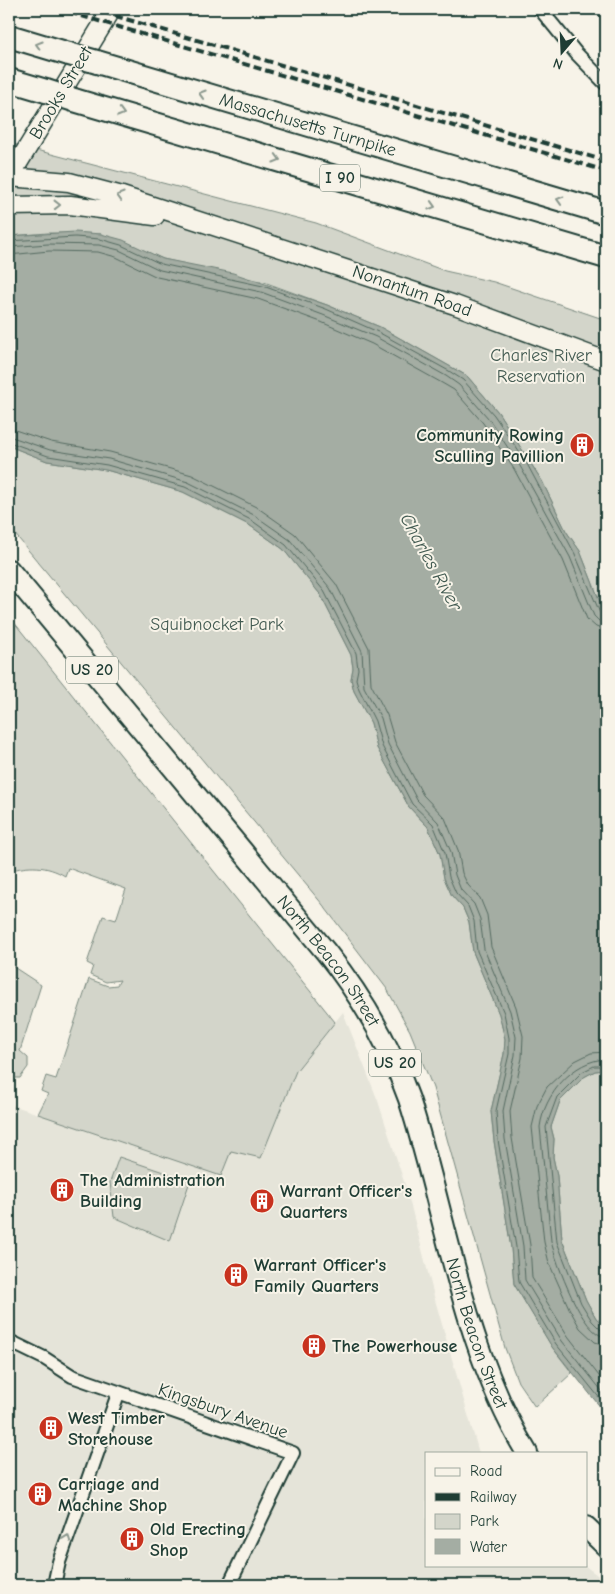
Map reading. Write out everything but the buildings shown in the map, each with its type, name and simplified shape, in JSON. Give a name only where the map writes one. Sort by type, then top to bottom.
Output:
[{"type":"highway","name":"Massachusetts Turnpike","points":[[9,36],[606,213]]},
{"type":"highway","name":"I 90","points":[[9,80],[606,257]]},
{"type":"main road","name":"Brooks Street","points":[[9,177],[112,9]]},
{"type":"main road","name":"Nonantum Road","points":[[9,177],[41,178],[94,188],[455,305],[606,361]]},
{"type":"main road","name":"Nonantum Road","points":[[9,206],[70,205],[98,207],[216,228]]},
{"type":"main road","name":"North Beacon Street","points":[[9,570],[326,952],[353,987],[376,1024],[398,1069],[412,1106],[470,1320],[488,1376],[504,1414],[526,1452]]},
{"type":"main road","points":[[588,1530],[606,1546]]},
{"type":"street","points":[[540,9],[606,84]]},
{"type":"street","name":"Kingsbury Avenue","points":[[9,1340],[44,1358],[72,1376],[118,1394],[293,1453],[229,1585]]},
{"type":"street","points":[[54,1585],[59,1562],[118,1394]]},
{"type":"shaded area","points":[[343,1012],[378,1101],[407,1191],[435,1300],[479,1452],[425,1452],[425,1566],[585,1566],[606,1582],[606,1585],[9,1585],[9,1104],[124,1143],[231,1150],[261,1157],[296,1071]]},
{"type":"green space","name":"Charles River Reservation","points":[[9,143],[316,223],[445,271],[494,282],[606,320],[606,617],[580,551],[566,531],[542,481],[498,412],[467,376],[380,327],[264,282],[163,259],[101,234],[48,233],[9,236]]},
{"type":"green space","name":"Squibnocket Park","points":[[9,446],[47,461],[106,470],[183,492],[249,525],[283,549],[320,594],[351,655],[353,668],[351,679],[354,691],[371,723],[377,748],[409,807],[428,827],[440,854],[444,878],[452,896],[463,908],[469,922],[473,952],[499,1014],[505,1039],[504,1054],[491,1111],[511,1248],[514,1284],[552,1347],[572,1373],[535,1407],[518,1382],[505,1348],[433,1088],[410,1031],[387,989],[323,905],[9,527]]},
{"type":"green space","points":[[9,616],[335,1022],[296,1071],[261,1158],[231,1151],[221,1176],[38,1114],[48,1094],[41,1091],[46,1076],[56,1079],[89,979],[108,986],[117,985],[120,980],[106,982],[90,975],[93,966],[87,963],[103,916],[116,920],[126,889],[68,868],[65,876],[58,872],[37,867],[9,871]]},
{"type":"green space","points":[[9,964],[41,985],[20,1051],[28,1058],[28,1067],[20,1078],[9,1078]]},
{"type":"green space","points":[[606,1070],[606,1327],[596,1318],[586,1300],[562,1240],[557,1176],[553,1157],[554,1139],[551,1127],[560,1101],[584,1077],[595,1071]]},
{"type":"green space","points":[[119,1157],[190,1181],[170,1241],[114,1217],[110,1182]]},
{"type":"water","name":"Charles River","points":[[75,232],[101,234],[123,240],[163,259],[233,273],[327,305],[380,327],[467,376],[498,412],[542,481],[566,531],[580,551],[606,617],[606,1070],[595,1071],[584,1077],[560,1101],[551,1127],[554,1139],[553,1157],[557,1176],[562,1240],[586,1300],[596,1318],[606,1327],[606,1414],[552,1347],[514,1284],[511,1248],[491,1111],[504,1054],[505,1039],[499,1014],[473,952],[469,922],[463,908],[452,896],[444,878],[440,854],[428,827],[409,807],[377,748],[371,723],[354,691],[351,679],[353,668],[351,655],[320,594],[283,549],[249,525],[183,492],[106,470],[47,461],[9,446],[9,236]]},
{"type":"railway","points":[[58,9],[606,171]]},
{"type":"railway","points":[[92,9],[606,161]]},
{"type":"place","name":"Community Rowing Sculling Pavillion","points":[[582,445]]},
{"type":"place","name":"The Administration Building","points":[[62,1190]]},
{"type":"place","name":"Warrant Officer's Quarters","points":[[262,1201]]},
{"type":"place","name":"Warrant Officer's Family Quarters","points":[[236,1275]]},
{"type":"place","name":"The Powerhouse","points":[[314,1346]]},
{"type":"place","name":"West Timber Storehouse","points":[[51,1428]]},
{"type":"place","name":"Carriage and Machine Shop","points":[[40,1494]]},
{"type":"place","name":"Old Erecting Shop","points":[[132,1539]]}]
